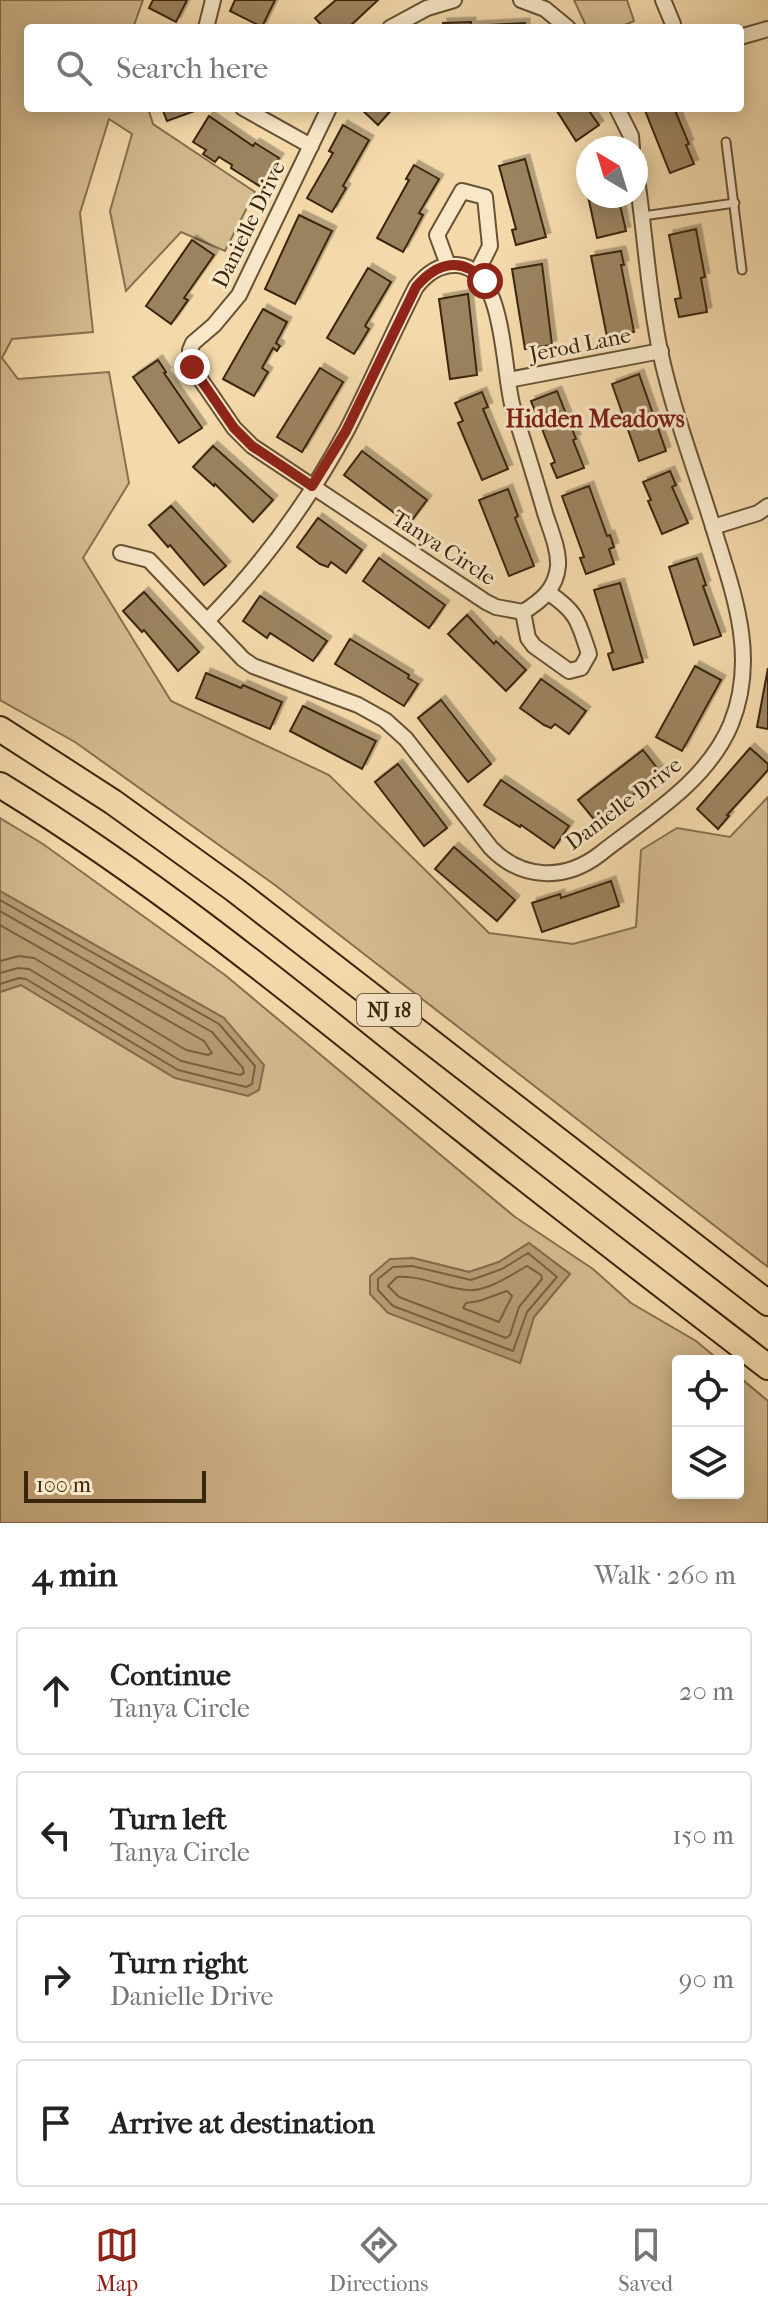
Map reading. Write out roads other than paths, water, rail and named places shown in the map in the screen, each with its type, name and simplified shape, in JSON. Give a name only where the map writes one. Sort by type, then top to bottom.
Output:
[{"type":"highway","name":"NJ 18","points":[[0,729],[179,848],[768,1303]]},
{"type":"highway","name":"NJ 18","points":[[0,785],[142,879],[768,1367]]},
{"type":"highway","points":[[647,1208],[768,1291]]},
{"type":"street","points":[[207,24],[213,0]]},
{"type":"street","points":[[397,24],[427,8],[454,0]]},
{"type":"street","points":[[521,0],[545,9],[563,24]]},
{"type":"street","points":[[663,0],[672,24]]},
{"type":"street","points":[[744,36],[768,29]]},
{"type":"street","points":[[250,112],[311,146]]},
{"type":"street","name":"Danielle Drive","points":[[312,486],[261,453],[234,428],[196,374],[190,359],[193,343],[214,325],[239,295],[327,112]]},
{"type":"street","points":[[619,112],[631,136]]},
{"type":"street","points":[[448,265],[437,235],[462,191],[485,197],[490,246],[477,272]]},
{"type":"street","name":"Danielle Drive","points":[[121,553],[149,560],[253,666],[358,705],[385,720],[406,739],[498,855],[527,871],[543,874],[560,873],[592,860],[683,789],[712,758],[730,725],[743,685],[744,645],[739,609],[661,351],[642,208]]},
{"type":"street","points":[[207,621],[256,569],[312,486],[346,431],[416,287],[429,273],[448,265],[459,265],[477,272],[493,294],[512,402],[558,558],[549,593],[523,612],[528,638],[534,646],[569,671],[581,668],[589,654],[576,615],[549,593]]},
{"type":"street","name":"Jerod Lane","points":[[508,380],[661,351]]},
{"type":"street","name":"Tanya Circle","points":[[312,486],[486,602],[523,612]]},
{"type":"street","points":[[713,527],[765,510]]},
{"type":"lane","points":[[726,142],[742,270]]},
{"type":"lane","points":[[643,216],[735,203]]},
{"type":"water","points":[[0,891],[224,1018],[264,1065],[259,1090],[248,1096],[175,1078],[21,985],[0,992]]},
{"type":"water","points":[[529,1243],[570,1274],[534,1317],[520,1363],[388,1313],[370,1294],[370,1276],[390,1259],[413,1258],[469,1272],[499,1262]]},
{"type":"district","name":"Hidden Meadows","points":[[595,419]]}]
